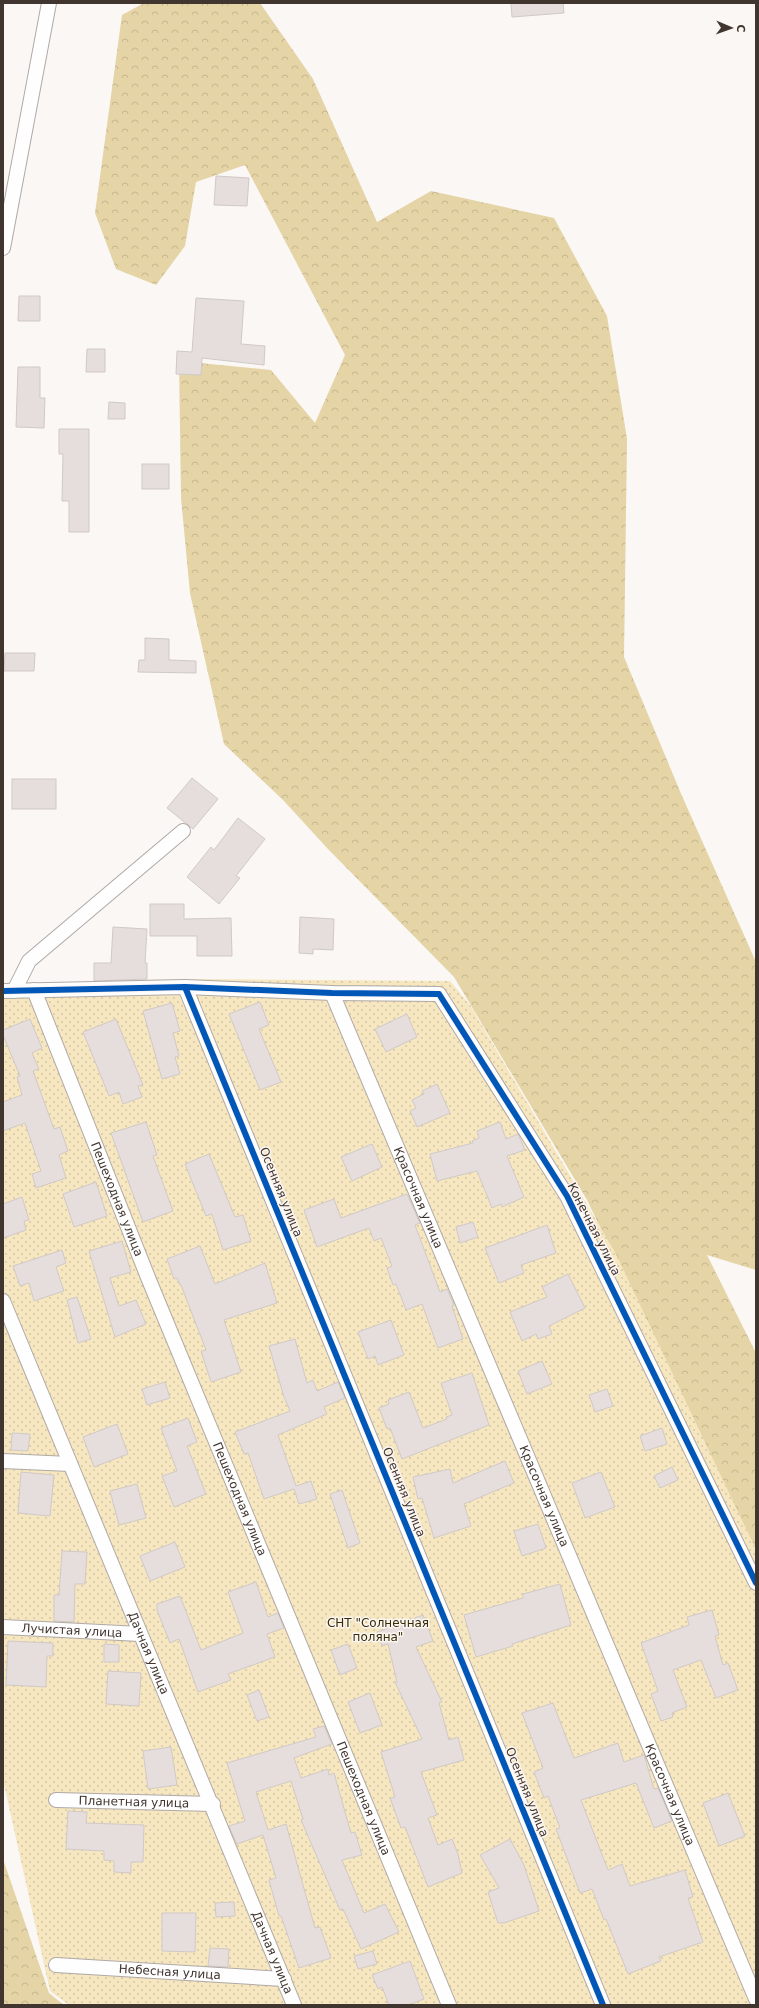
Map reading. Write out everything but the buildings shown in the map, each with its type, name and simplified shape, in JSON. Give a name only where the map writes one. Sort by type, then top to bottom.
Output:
[{"type":"street","points":[[3,248],[48,3]]},
{"type":"street","points":[[8,991],[29,961],[183,831]]},
{"type":"street","points":[[8,991],[185,987],[332,993]]},
{"type":"street","name":"Осенняя улица","points":[[185,987],[603,2005]]},
{"type":"street","name":"Пешеходная улица","points":[[34,990],[149,1280],[449,2005]]},
{"type":"street","name":"Конечная улица","points":[[332,993],[439,994],[567,1196],[756,1583]]},
{"type":"street","name":"Красочная улица","points":[[332,993],[756,1999]]},
{"type":"street","name":"Дачная улица","points":[[3,1300],[140,1634],[213,1804],[294,2005]]},
{"type":"street","points":[[3,1461],[70,1464]]},
{"type":"street","name":"Лучистая улица","points":[[3,1627],[140,1634]]},
{"type":"street","name":"Планетная улица","points":[[56,1800],[213,1804]]},
{"type":"street","name":"Небесная улица","points":[[56,1966],[284,1979]]},
{"type":"green space","points":[[144,3],[260,3],[313,79],[377,222],[431,191],[554,218],[607,316],[627,439],[624,657],[682,796],[756,962],[756,1270],[707,1255],[756,1353],[756,1550],[587,1200],[454,977],[328,849],[283,800],[224,744],[190,593],[181,498],[179,361],[271,370],[315,423],[345,355],[245,165],[196,182],[185,246],[156,285],[116,269],[95,213],[122,15]]},
{"type":"green space","name":"СНТ \"Солнечная поляна\"","points":[[207,979],[450,981],[470,1005],[616,1254],[756,1550],[756,2005],[69,2005],[50,1991],[3,1780],[3,994],[72,984],[125,980]]},
{"type":"green space","points":[[3,1859],[49,1993],[64,2005],[3,2005]]},
{"type":"cycle path","points":[[185,987],[603,2005]]},
{"type":"cycle path","points":[[3,991],[185,987],[332,993],[439,994],[567,1196],[756,1583]]}]
